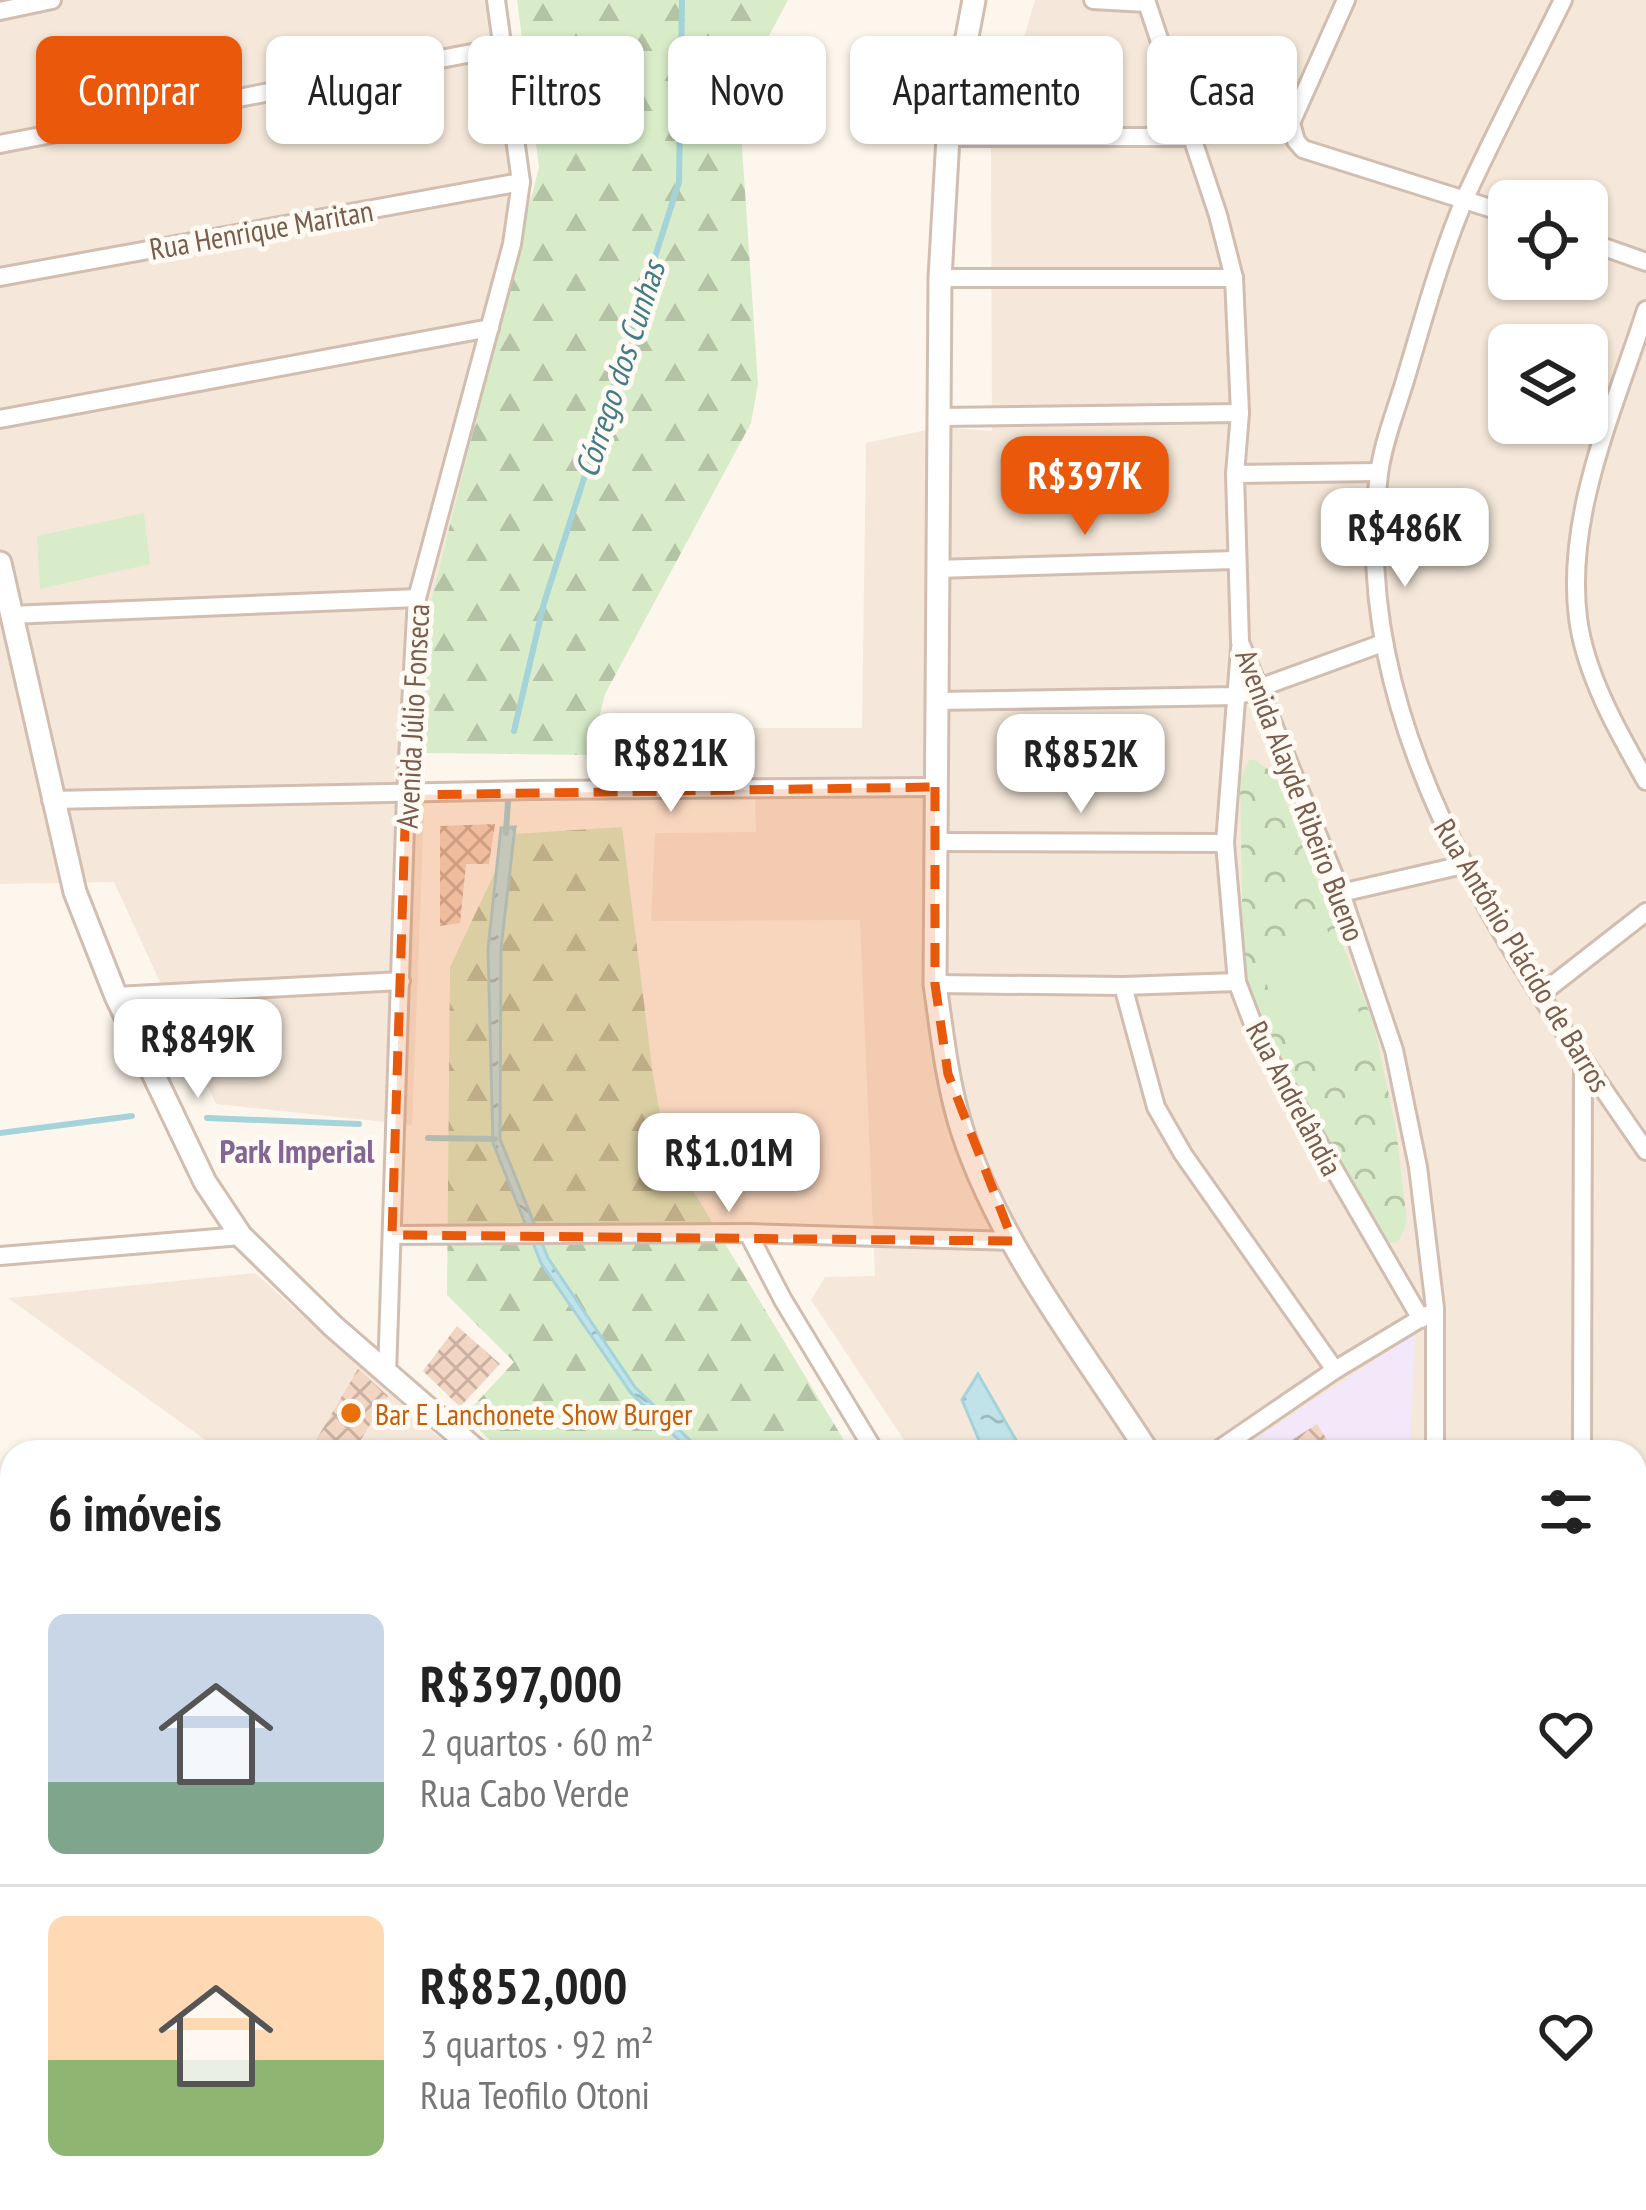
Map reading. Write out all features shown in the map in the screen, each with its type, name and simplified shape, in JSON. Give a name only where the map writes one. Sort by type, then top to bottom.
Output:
[{"type":"street","points":[[0,10],[52,0]]},
{"type":"street","name":"Avenida Júlio Fonseca","points":[[496,0],[501,36]]},
{"type":"street","points":[[967,36],[974,0]]},
{"type":"street","points":[[1093,0],[1146,2]]},
{"type":"street","points":[[1346,0],[1291,123],[1296,141],[1303,149],[1488,207]]},
{"type":"street","name":"Rua Antônio Plácido de Barros","points":[[1563,0],[1465,199],[1425,314],[1379,472],[1376,563],[1383,643],[1433,804],[1463,866],[1541,994],[1646,1151]]},
{"type":"street","name":"Avenida Alayde Ribeiro Bueno","points":[[1146,2],[1157,36]]},
{"type":"street","points":[[0,145],[468,53]]},
{"type":"street","name":"Avenida Júlio Fonseca","points":[[387,1375],[417,598],[512,244],[521,182],[516,144]]},
{"type":"street","points":[[948,144],[940,278],[935,984],[948,1074],[963,1131],[1012,1241],[1140,1440]]},
{"type":"street","name":"Avenida Alayde Ribeiro Bueno","points":[[1193,144],[1234,278],[1240,413],[1235,474],[1240,642],[1341,893],[1394,1050],[1418,1167],[1434,1440]]},
{"type":"street","name":"Rua Henrique Maritan","points":[[0,277],[521,182]]},
{"type":"street","points":[[1608,248],[1646,262]]},
{"type":"street","points":[[940,278],[1234,278]]},
{"type":"street","points":[[1646,310],[1589,487],[1577,554],[1578,618],[1592,671],[1646,781]]},
{"type":"street","points":[[0,419],[490,328]]},
{"type":"street","points":[[940,417],[1240,413]]},
{"type":"street","points":[[1235,474],[1379,472]]},
{"type":"street","points":[[936,569],[1236,560]]},
{"type":"street","points":[[0,563],[75,892],[116,996],[206,1182],[241,1237],[387,1375],[464,1440]]},
{"type":"street","points":[[10,615],[417,598]]},
{"type":"street","name":"Rua Andrelândia","points":[[1240,642],[1225,843],[1238,982],[1260,1042],[1428,1313]]},
{"type":"street","points":[[936,701],[1237,696],[1383,643]]},
{"type":"street","points":[[51,800],[935,788]]},
{"type":"street","points":[[937,842],[1225,843]]},
{"type":"street","points":[[1341,893],[1463,866]]},
{"type":"street","points":[[1541,994],[1646,912]]},
{"type":"street","points":[[116,996],[401,981]]},
{"type":"street","points":[[935,984],[1238,982]]},
{"type":"street","points":[[1123,986],[1156,1107],[1335,1370]]},
{"type":"street","points":[[1582,1440],[1583,1061]]},
{"type":"street","points":[[392,1235],[748,1233],[1012,1241]]},
{"type":"street","points":[[748,1233],[867,1440]]},
{"type":"street","points":[[0,1256],[241,1237]]},
{"type":"street","points":[[1233,1440],[1428,1313]]},
{"type":"highlighted area","points":[[935,787],[935,984],[948,1074],[1013,1241],[392,1235],[406,795]]},
{"type":"shaded area","points":[[0,0],[506,0],[511,36],[468,36],[468,144],[524,144],[536,238],[432,601],[412,1125],[216,1104],[114,882],[0,884]]},
{"type":"shaded area","points":[[1035,0],[1646,0],[1646,1440],[904,1440],[811,1300],[825,1277],[875,1276],[860,920],[651,921],[655,833],[756,832],[753,728],[862,728],[866,443],[940,427],[992,431],[992,144],[1123,144],[1123,36],[1024,36]]},
{"type":"shaded area","points":[[255,1273],[442,1440],[205,1440],[8,1298]]},
{"type":"shaded area","points":[[1415,1334],[1411,1440],[1253,1440]]},
{"type":"green space","points":[[517,0],[788,0],[769,36],[668,36],[668,144],[742,144],[758,384],[751,423],[605,694],[590,755],[423,753],[430,605],[539,167],[536,144],[644,144],[644,36],[522,36]]},
{"type":"green space","points":[[144,513],[150,564],[40,589],[37,536]]},
{"type":"green space","points":[[1249,760],[1275,774],[1374,1024],[1396,1129],[1407,1222],[1398,1242],[1385,1237],[1268,1039],[1253,1002],[1243,962],[1240,780]]},
{"type":"green space","points":[[622,827],[666,1146],[844,1440],[490,1440],[464,1416],[514,1362],[447,1295],[450,967],[513,834]]},
{"type":"green space","points":[[1327,929],[1368,1036],[1297,1064],[1256,956]]},
{"type":"water","points":[[515,827],[501,948],[500,1139],[548,1258],[635,1387],[690,1440],[679,1440],[631,1393],[541,1263],[493,1143],[488,949],[501,828]]},
{"type":"water","points":[[978,1374],[1016,1440],[979,1440],[962,1400]]},
{"type":"building","points":[[495,824],[489,864],[466,864],[460,923],[440,926],[440,826]]},
{"type":"building","points":[[457,1326],[500,1364],[460,1407],[423,1371]]},
{"type":"building","points":[[358,1369],[388,1396],[360,1440],[316,1440]]},
{"type":"building","points":[[1317,1424],[1327,1440],[1292,1440]]},
{"type":"waterway","name":"Córrego dos Cunhas","points":[[514,731],[544,603],[679,182],[682,0]]},
{"type":"waterway","name":"Córrego dos Cunhas","points":[[506,833],[508,801]]},
{"type":"waterway","points":[[0,1133],[132,1116]]},
{"type":"waterway","points":[[207,1118],[359,1124]]},
{"type":"waterway","points":[[428,1138],[495,1139]]},
{"type":"place","name":"Bar E Lanchonete Show Burger","points":[[351,1413]]},
{"type":"district","name":"Park Imperial","points":[[297,1150]]}]
